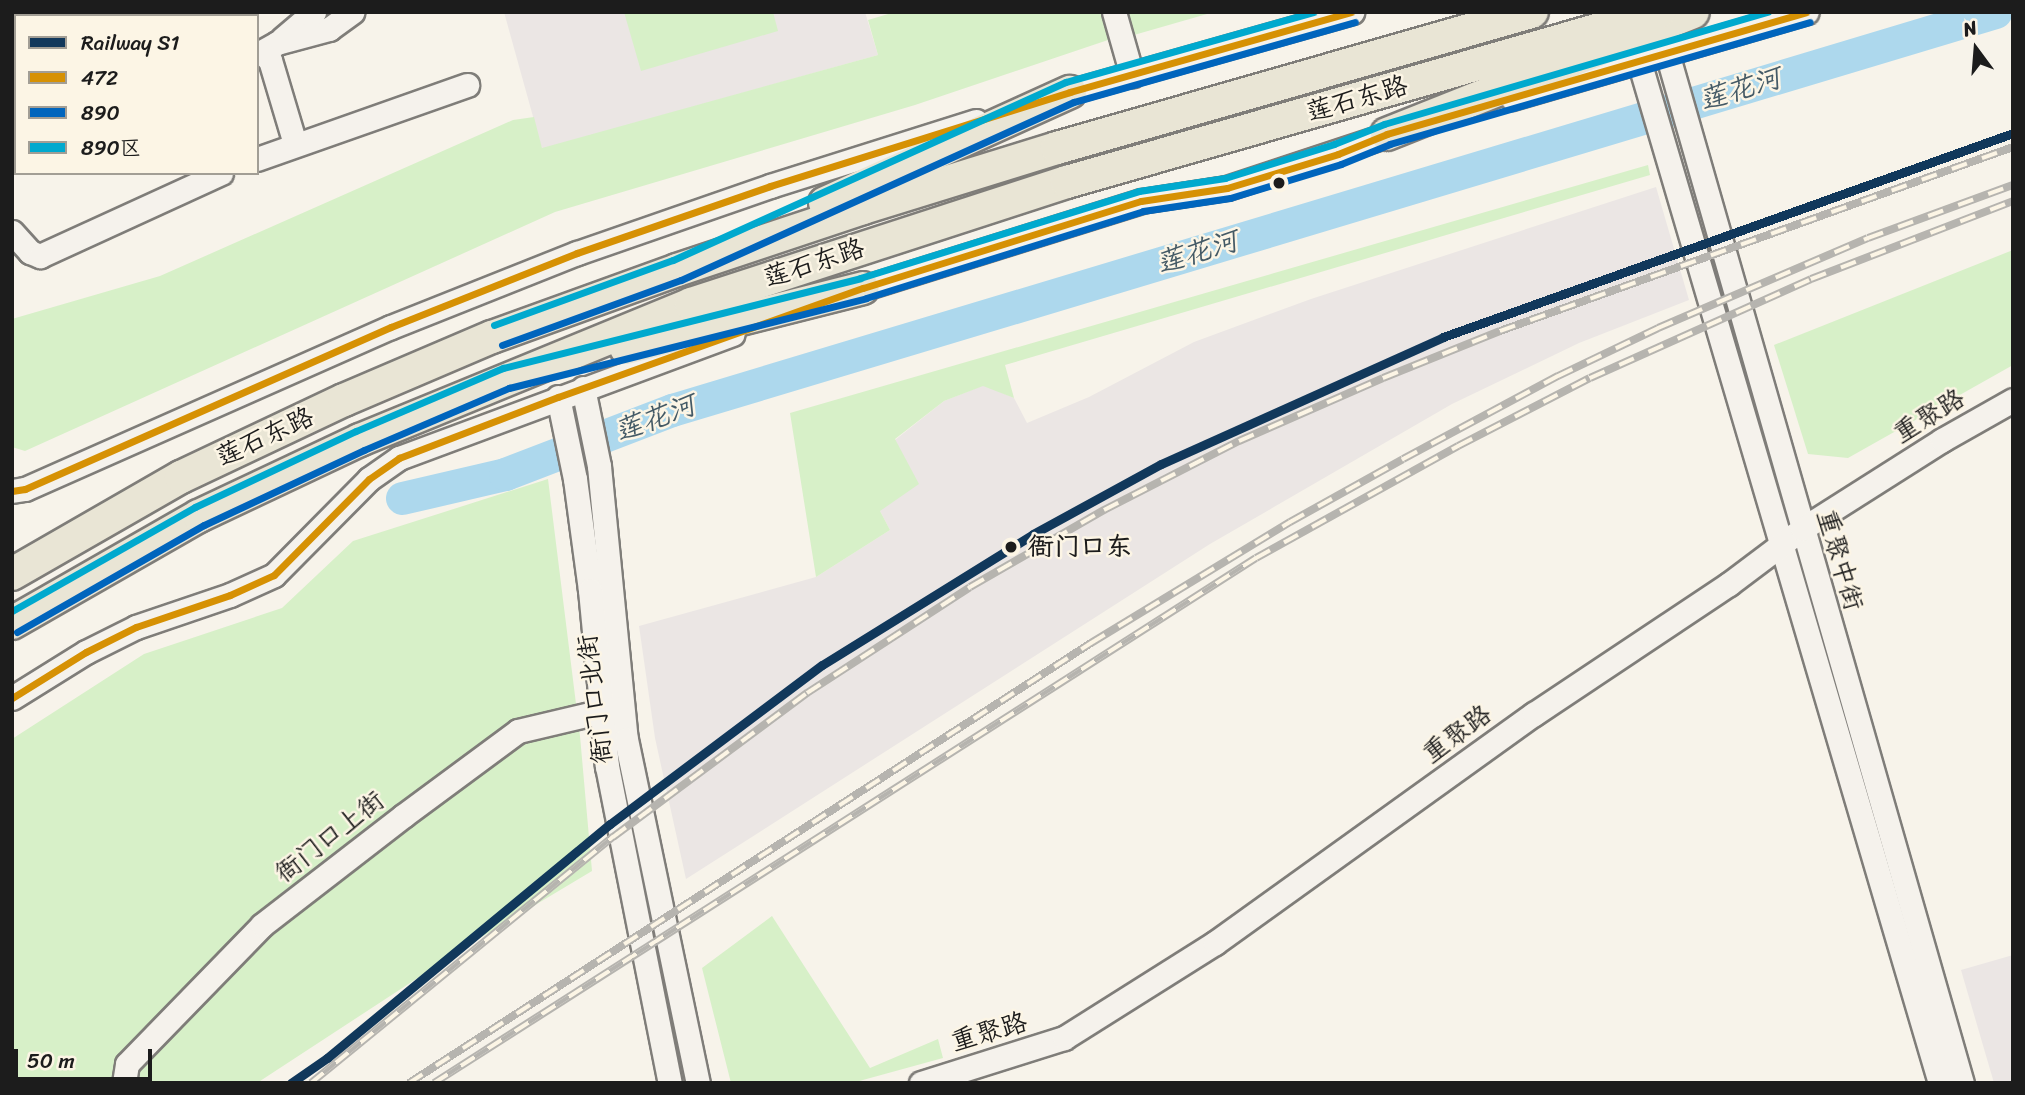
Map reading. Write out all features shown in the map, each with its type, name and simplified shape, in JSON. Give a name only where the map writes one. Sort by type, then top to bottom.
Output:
[{"type":"highway","name":"莲石东路","points":[[12,575],[181,477],[344,400],[492,337],[677,270],[1057,148],[1532,12]]},
{"type":"highway","name":"莲石东路","points":[[12,624],[199,516],[360,440],[691,304],[1055,186],[1659,12]]},
{"type":"highway","points":[[1388,134],[1693,12]]},
{"type":"highway","points":[[677,270],[1070,92]]},
{"type":"highway","points":[[506,379],[863,288]]},
{"type":"street","points":[[265,49],[314,12]]},
{"type":"street","points":[[265,49],[329,29],[352,12]]},
{"type":"street","points":[[1114,12],[1132,75]]},
{"type":"street","name":"莲石东路","points":[[12,491],[25,489],[391,327],[577,253],[769,186],[1070,92],[1352,12]]},
{"type":"street","name":"莲石东路","points":[[12,698],[86,652],[136,627],[230,595],[274,575],[369,479],[399,458],[585,398],[863,288],[1141,201],[1227,188],[1338,154],[1388,134],[1807,12]]},
{"type":"street","points":[[265,49],[295,144]]},
{"type":"street","name":"重聚中街","points":[[1667,53],[1962,1083]]},
{"type":"street","name":"重聚中街","points":[[1639,61],[1940,1083]]},
{"type":"street","points":[[259,158],[467,85]]},
{"type":"street","points":[[12,232],[30,251],[40,256],[182,181],[211,175]]},
{"type":"street","name":"衙门口北街","points":[[585,398],[599,466],[612,709],[607,766],[670,1083]]},
{"type":"street","name":"重聚路","points":[[921,1083],[1064,1038],[1215,943],[1534,714],[1729,584],[1802,529],[1942,440],[2013,400]]},
{"type":"street","name":"衙门口北街","points":[[560,405],[575,479],[612,709],[630,761],[698,1083]]},
{"type":"street","name":"衙门口上街","points":[[124,1083],[127,1064],[262,925],[518,731],[612,709]]},
{"type":"shaded area","points":[[504,12],[865,12],[878,55],[542,149]]},
{"type":"shaded area","points":[[1656,187],[1689,300],[1579,343],[1452,404],[1210,544],[686,879],[655,738],[639,626],[816,577],[890,530],[880,511],[895,440],[944,401],[984,385],[1014,398],[1027,423],[1089,397],[1194,342],[1311,299]]},
{"type":"shaded area","points":[[2013,955],[2013,1083],[1994,1083],[1961,970]]},
{"type":"green space","points":[[624,12],[773,12],[778,31],[641,71]]},
{"type":"green space","points":[[895,12],[1101,12],[1108,40],[915,105],[555,212],[25,451],[12,447],[12,319],[160,276],[513,120],[534,117],[542,148],[878,55],[868,20]]},
{"type":"green space","points":[[1128,12],[1214,12],[1134,35]]},
{"type":"green space","points":[[1648,165],[1650,175],[1005,365],[1014,398],[983,386],[944,401],[895,439],[919,484],[880,511],[890,530],[816,577],[790,413]]},
{"type":"green space","points":[[2013,250],[2013,365],[1848,458],[1808,454],[1774,345]]},
{"type":"green space","points":[[548,479],[580,736],[592,871],[465,947],[257,1083],[12,1083],[12,739],[144,654],[282,608],[353,541]]},
{"type":"green space","points":[[772,916],[870,1068],[938,1039],[943,1058],[852,1083],[731,1083],[702,968]]},
{"type":"waterway","name":"莲花河","points":[[402,498],[505,474],[672,410],[1995,12]]},
{"type":"railway","points":[[311,1083],[613,837],[807,693],[970,587],[1104,510],[1239,441],[1383,378],[1500,331],[2013,147]]},
{"type":"railway","points":[[409,1083],[1091,643],[1290,522],[1558,376],[1658,328],[1868,238],[2013,185]]},
{"type":"railway","points":[[434,1083],[1256,558],[1458,446],[1590,378],[1811,279],[2013,201]]},
{"type":"rail line","name":"S1","points":[[291,1083],[327,1058],[610,824],[822,665],[1033,534],[1161,464],[1443,337],[2013,133]]},
{"type":"transit line","name":"890区","points":[[494,325],[673,260],[1066,82],[1313,12]]},
{"type":"transit line","name":"472","points":[[12,491],[25,489],[391,327],[577,253],[770,186],[1070,92],[1351,12]]},
{"type":"transit line","name":"890区","points":[[12,611],[195,507],[356,431],[503,368],[860,278],[1139,191],[1225,178],[1334,144],[1384,124],[1768,12]]},
{"type":"transit line","name":"472","points":[[12,698],[86,652],[136,627],[230,595],[274,575],[369,479],[399,458],[558,397],[863,288],[1141,201],[1227,188],[1338,154],[1387,134],[1806,12]]},
{"type":"transit line","name":"890","points":[[502,345],[681,280],[1074,102],[1355,22]]},
{"type":"transit line","name":"890","points":[[17,632],[204,525],[364,450],[509,388],[866,298],[1143,211],[1230,198],[1341,164],[1390,144],[1810,22]]},
{"type":"place","name":"衙门口东","points":[[1011,547]]}]
